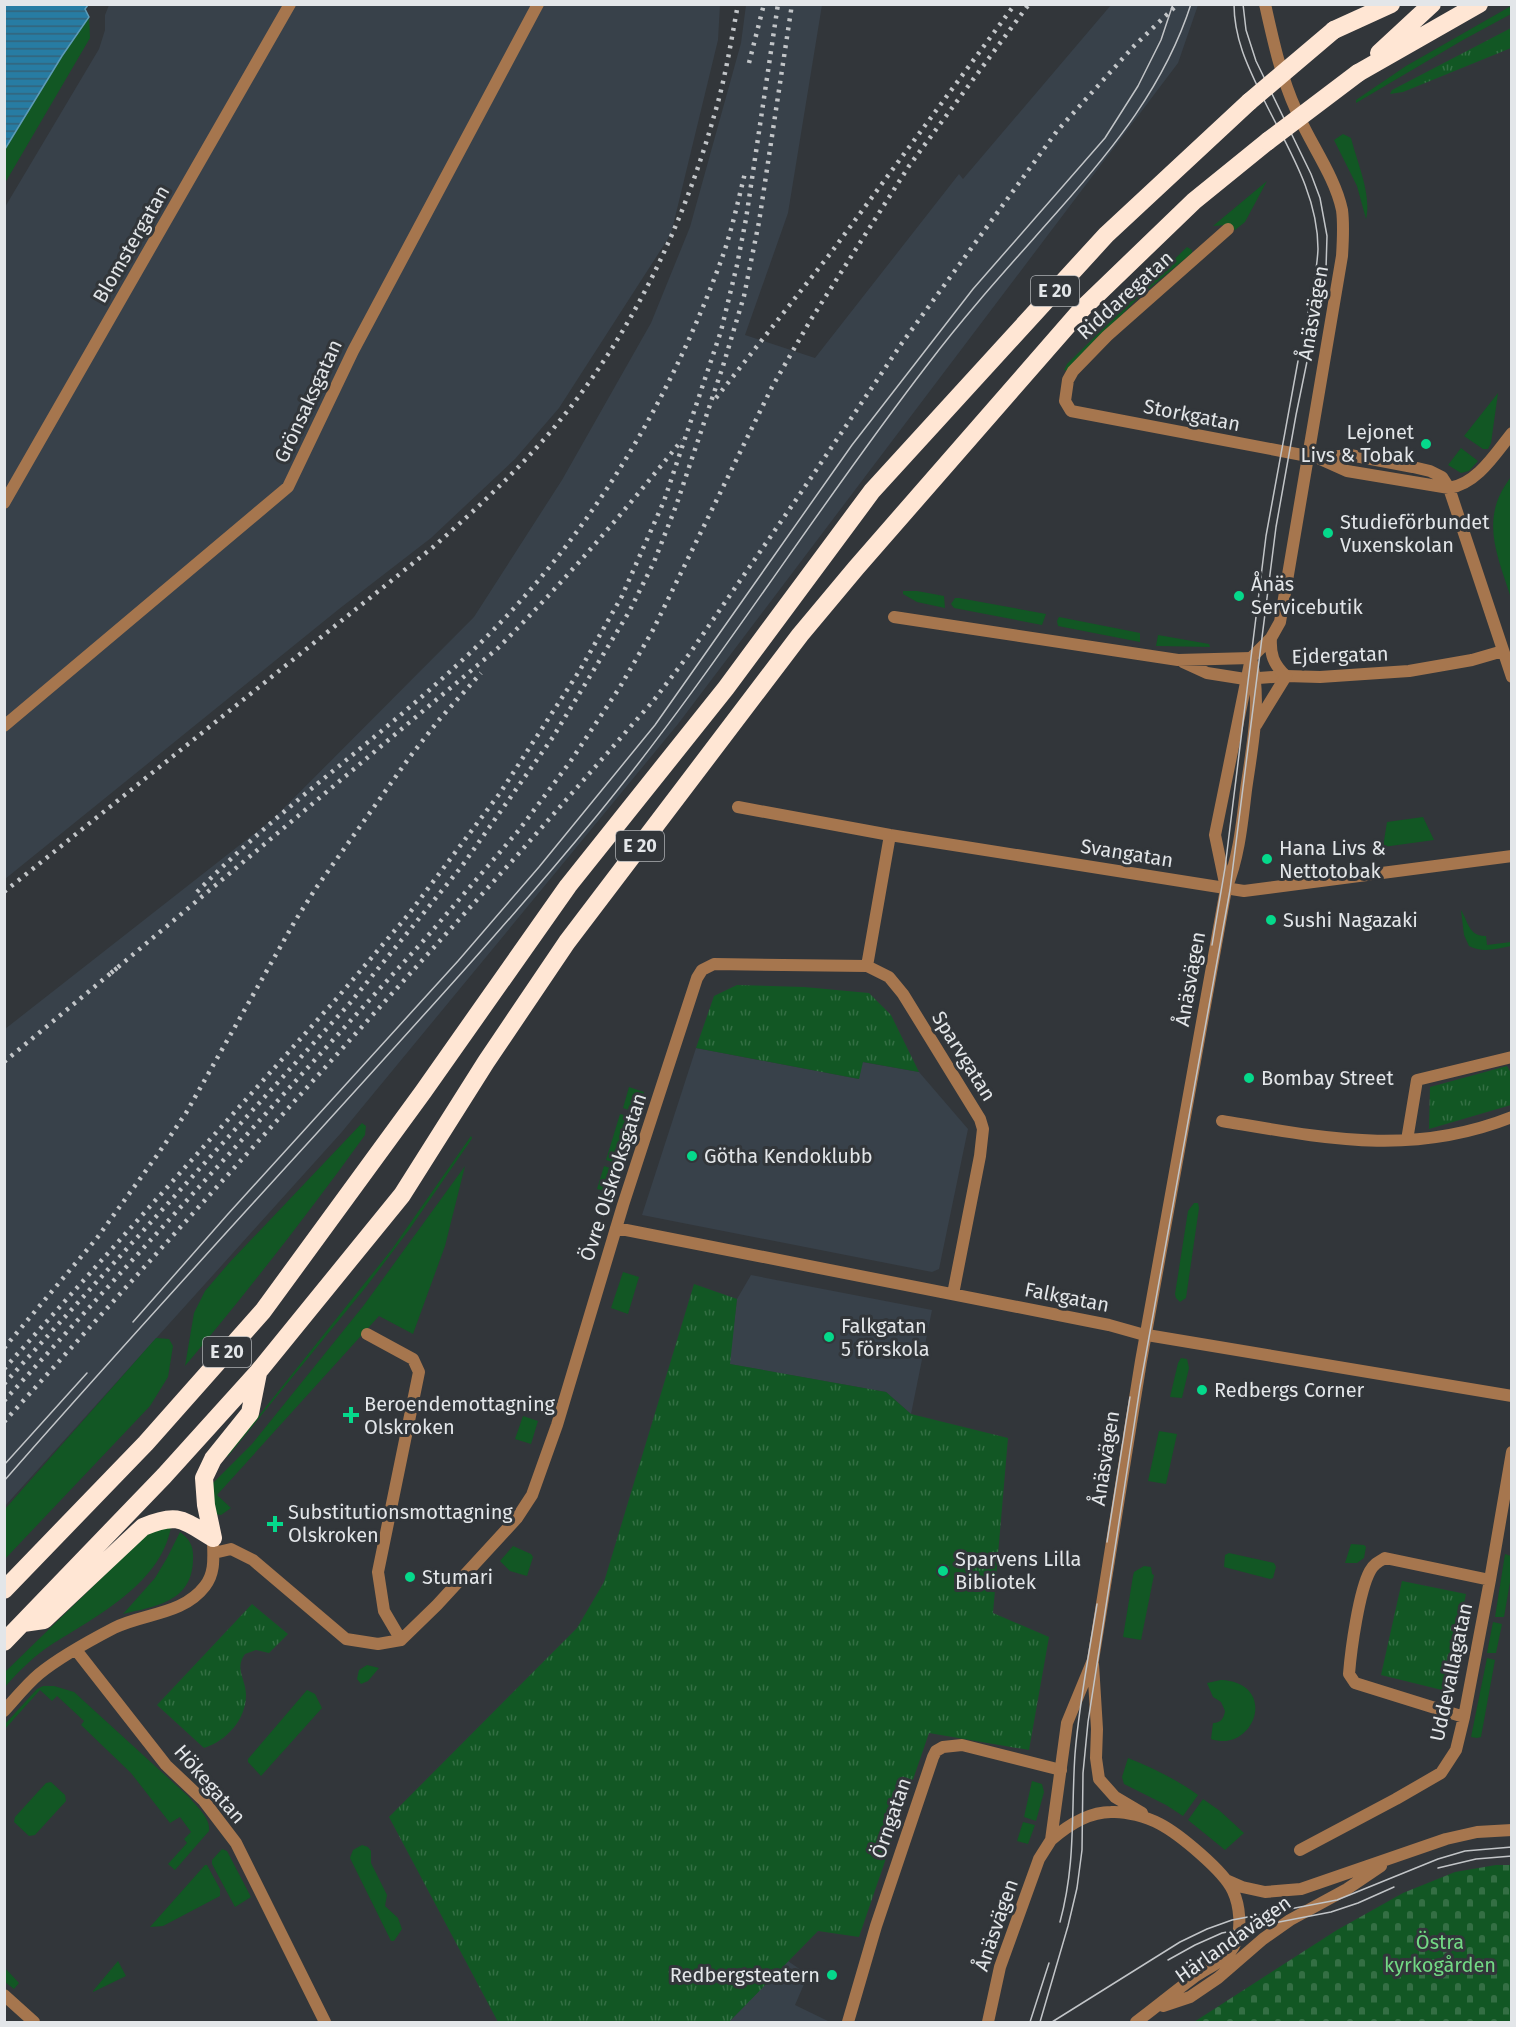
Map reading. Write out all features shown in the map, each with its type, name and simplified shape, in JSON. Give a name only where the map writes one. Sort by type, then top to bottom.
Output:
[{"type":"highway","name":"E 20","points":[[4,1590],[146,1443],[263,1311],[423,1092],[568,885],[726,688],[872,491],[1106,235],[1249,102],[1334,30],[1359,4]]},
{"type":"highway","points":[[1334,30],[1391,4]]},
{"type":"highway","points":[[1358,74],[1432,4]]},
{"type":"highway","name":"E 20","points":[[4,1642],[164,1476],[258,1372],[402,1195],[486,1062],[567,942],[800,635],[863,559],[1082,309],[1194,201],[1268,141],[1358,74],[1479,4]]},
{"type":"highway","points":[[214,1545],[206,1505],[204,1478],[213,1459],[250,1413],[258,1372]]},
{"type":"highway","points":[[22,1623],[44,1620],[143,1527],[161,1519],[180,1519],[214,1545]]},
{"type":"street","name":"Blomstergatan","points":[[4,503],[290,4]]},
{"type":"street","name":"Grönsaksgatan","points":[[4,726],[288,487],[353,351],[538,4]]},
{"type":"street","name":"Ånäsvägen","points":[[988,2022],[1000,1967],[1039,1859],[1050,1840],[1067,1723],[1093,1660],[1145,1335],[1226,889],[1236,866],[1255,728],[1251,658],[1272,638],[1280,622],[1313,458],[1342,256],[1344,230],[1335,189],[1295,109],[1274,47],[1265,4]]},
{"type":"street","name":"Riddaregatan","points":[[1065,401],[1068,380],[1084,359],[1228,229]]},
{"type":"street","name":"Storkgatan","points":[[1065,401],[1071,411],[1313,458],[1347,471],[1449,488]]},
{"type":"street","points":[[1512,433],[1466,484],[1449,488],[1512,677]]},
{"type":"street","name":"Ejdergatan","points":[[894,616],[1178,660],[1251,658]]},
{"type":"street","points":[[1272,638],[1271,651],[1274,662],[1286,676]]},
{"type":"street","name":"Ejdergatan","points":[[1178,660],[1207,673],[1251,679],[1409,671],[1460,662],[1503,651]]},
{"type":"street","name":"Ånäsvägen","points":[[1255,728],[1286,676]]},
{"type":"street","name":"Ånäsvägen","points":[[1226,889],[1215,835],[1251,679]]},
{"type":"street","name":"Svangatan","points":[[738,807],[890,835],[1226,889],[1252,890],[1512,856]]},
{"type":"street","points":[[867,966],[890,835]]},
{"type":"street","name":"Övre Olskroksgatan","points":[[401,1640],[518,1518],[532,1495],[557,1425],[616,1228],[697,978],[702,970],[714,964],[867,966]]},
{"type":"street","name":"Sparvgatan","points":[[867,966],[889,977],[903,994],[974,1108],[983,1129],[980,1156],[953,1294]]},
{"type":"street","points":[[1407,1140],[1417,1080],[1512,1057]]},
{"type":"street","points":[[1222,1121],[1328,1139],[1355,1141],[1440,1138],[1512,1117]]},
{"type":"street","name":"Falkgatan","points":[[616,1228],[1109,1325],[1145,1335],[1512,1396]]},
{"type":"street","points":[[4,1712],[39,1674],[75,1650],[114,1628],[135,1619],[170,1611],[196,1596],[210,1577],[214,1545],[231,1549],[253,1560],[346,1639],[378,1644],[401,1640],[384,1611],[378,1572],[419,1372],[413,1359],[367,1334]]},
{"type":"street","name":"Uddevallagatan","points":[[1300,1850],[1441,1773],[1456,1750],[1490,1580],[1512,1452]]},
{"type":"street","points":[[1464,1717],[1354,1683],[1348,1674],[1361,1602],[1370,1571],[1376,1563],[1385,1558],[1490,1580]]},
{"type":"street","name":"Hökegatan","points":[[75,1650],[166,1765],[204,1801],[226,1827],[325,2022]]},
{"type":"street","points":[[1093,1660],[1097,1729],[1096,1758],[1099,1779],[1115,1797],[1154,1820],[1195,1850],[1225,1879]]},
{"type":"street","name":"Örngatan","points":[[848,2022],[876,1926],[936,1751],[943,1747],[962,1745],[1061,1770]]},
{"type":"street","points":[[1050,1840],[1082,1819],[1104,1812],[1121,1812],[1154,1820]]},
{"type":"street","name":"Härlandavägen","points":[[1225,1879],[1242,1887],[1265,1892],[1290,1891],[1462,1834],[1512,1830]]},
{"type":"street","name":"Härlandavägen","points":[[1156,2008],[1190,1997],[1218,1978],[1263,1939],[1290,1920],[1347,1889],[1391,1859]]},
{"type":"street","name":"Härlandavägen","points":[[1136,2022],[1194,1977],[1230,1953],[1236,1944],[1239,1929],[1237,1900],[1225,1879]]},
{"type":"street","points":[[4,1995],[34,2022]]},
{"type":"shaded area","points":[[109,5],[720,5],[718,40],[671,234],[559,408],[515,459],[431,538],[339,609],[5,879],[5,207],[99,49]]},
{"type":"shaded area","points":[[746,5],[822,5],[788,213],[745,335],[815,358],[959,174],[963,179],[1111,5],[1198,5],[1178,63],[678,724],[341,1133],[5,1506],[5,1029],[273,819],[474,617],[562,480],[651,323],[690,227],[741,43]]},
{"type":"shaded area","points":[[696,1048],[859,1079],[862,1062],[919,1072],[968,1129],[939,1269],[932,1272],[642,1215]]},
{"type":"shaded area","name":"Falkgatan 5 förskola","points":[[751,1275],[932,1310],[911,1414],[886,1392],[729,1364],[737,1299]]},
{"type":"shaded area","points":[[788,1961],[808,1975],[795,2005],[830,2022],[729,2022]]},
{"type":"green space","points":[[1511,6],[1511,14],[1356,103],[1356,100],[1406,66]]},
{"type":"green space","points":[[89,17],[90,38],[5,183],[5,149],[62,56]]},
{"type":"green space","points":[[1511,28],[1511,48],[1403,92],[1390,94],[1392,90]]},
{"type":"green space","points":[[1343,134],[1351,138],[1363,178],[1367,200],[1366,219],[1357,186],[1334,140]]},
{"type":"green space","points":[[1267,181],[1245,222],[1235,230],[1227,225],[1213,226]]},
{"type":"green space","points":[[1187,247],[1192,250],[1192,253],[1138,298],[1067,371],[1064,370],[1067,364]]},
{"type":"green space","points":[[1498,393],[1491,443],[1488,449],[1483,449],[1464,436]]},
{"type":"green space","points":[[1461,448],[1478,461],[1469,471],[1461,473],[1448,465]]},
{"type":"green space","points":[[1511,477],[1511,598],[1496,551],[1493,522],[1501,492]]},
{"type":"green space","points":[[903,591],[944,596],[945,608],[917,602],[903,594]]},
{"type":"green space","points":[[955,598],[1046,614],[1042,625],[954,608],[951,604]]},
{"type":"green space","points":[[1059,617],[1140,633],[1140,642],[1058,626]]},
{"type":"green space","points":[[1158,635],[1209,644],[1210,647],[1156,646]]},
{"type":"green space","points":[[1423,817],[1434,840],[1383,847],[1387,822]]},
{"type":"green space","points":[[1461,910],[1472,931],[1480,936],[1486,936],[1487,945],[1511,942],[1511,946],[1484,950],[1469,946],[1464,935]]},
{"type":"green space","points":[[737,985],[804,987],[869,993],[891,1015],[919,1072],[863,1062],[859,1079],[696,1048],[714,996]]},
{"type":"green space","points":[[1507,1066],[1511,1073],[1511,1105],[1429,1129],[1430,1087]]},
{"type":"green space","points":[[629,1087],[644,1092],[638,1113],[623,1108]]},
{"type":"green space","points":[[620,1114],[636,1118],[621,1165],[606,1160]]},
{"type":"green space","points":[[362,1123],[366,1126],[365,1135],[277,1252],[185,1366],[194,1313],[205,1291]]},
{"type":"green space","points":[[471,1136],[469,1143],[409,1230],[366,1287],[225,1458],[392,1249]]},
{"type":"green space","points":[[465,1166],[445,1246],[413,1334],[379,1316],[217,1495],[231,1508],[221,1515],[215,1514],[210,1486],[252,1444],[364,1305]]},
{"type":"green space","points":[[604,1166],[619,1171],[612,1193],[597,1189]]},
{"type":"green space","points":[[1194,1203],[1198,1203],[1199,1208],[1186,1298],[1180,1302],[1175,1294],[1188,1211]]},
{"type":"green space","points":[[623,1272],[639,1277],[628,1314],[611,1308]]},
{"type":"green space","points":[[694,1284],[737,1299],[730,1364],[886,1392],[911,1414],[1008,1438],[993,1613],[1049,1637],[1029,1750],[929,1733],[859,1937],[818,1931],[729,2022],[498,2022],[389,1817],[577,1628],[604,1582]]},
{"type":"green space","points":[[156,1338],[169,1339],[173,1346],[168,1377],[150,1406],[5,1559],[5,1509]]},
{"type":"green space","points":[[1181,1358],[1187,1359],[1189,1368],[1182,1398],[1170,1397],[1178,1363]]},
{"type":"green space","points":[[523,1416],[538,1421],[531,1444],[515,1439]]},
{"type":"green space","points":[[1159,1431],[1177,1434],[1166,1484],[1148,1481]]},
{"type":"green space","points":[[171,1527],[164,1548],[153,1567],[138,1584],[102,1613],[39,1653],[5,1687],[5,1672],[150,1531]]},
{"type":"green space","points":[[180,1532],[189,1541],[193,1551],[191,1574],[186,1585],[170,1600],[123,1614],[155,1578]]},
{"type":"green space","points":[[1351,1544],[1366,1547],[1364,1558],[1357,1563],[1345,1563]]},
{"type":"green space","points":[[513,1546],[533,1557],[527,1576],[510,1571],[500,1561]]},
{"type":"green space","points":[[1229,1553],[1274,1563],[1276,1567],[1273,1578],[1224,1567],[1225,1555]]},
{"type":"green space","points":[[1505,1554],[1511,1556],[1511,1576],[1504,1617],[1495,1617]]},
{"type":"green space","points":[[1144,1566],[1151,1567],[1154,1575],[1141,1640],[1123,1637],[1134,1572]]},
{"type":"green space","points":[[1402,1581],[1466,1594],[1446,1691],[1381,1675]]},
{"type":"green space","points":[[252,1604],[288,1634],[269,1653],[256,1650],[245,1654],[240,1669],[246,1689],[243,1713],[227,1735],[204,1748],[157,1705]]},
{"type":"green space","points":[[1493,1622],[1502,1624],[1496,1653],[1487,1653]]},
{"type":"green space","points":[[1487,1658],[1495,1660],[1481,1737],[1477,1738],[1471,1737]]},
{"type":"green space","points":[[367,1665],[379,1668],[368,1681],[361,1684],[357,1679],[359,1670]]},
{"type":"green space","points":[[1221,1680],[1239,1684],[1250,1693],[1255,1704],[1254,1716],[1249,1728],[1239,1737],[1226,1741],[1211,1739],[1213,1723],[1222,1720],[1225,1711],[1221,1702],[1213,1697],[1207,1683]]},
{"type":"green space","points":[[43,1686],[54,1686],[74,1692],[188,1796],[202,1812],[208,1821],[209,1831],[175,1870],[168,1864],[187,1843],[184,1839],[191,1832],[180,1817],[170,1823],[131,1773],[81,1725],[84,1721],[57,1696],[52,1701],[40,1690],[5,1729],[5,1724],[37,1689]]},
{"type":"green space","points":[[307,1690],[315,1694],[322,1708],[261,1776],[248,1762],[248,1759]]},
{"type":"green space","points":[[1128,1758],[1164,1774],[1198,1795],[1183,1816],[1124,1784],[1122,1777]]},
{"type":"green space","points":[[1032,1781],[1042,1784],[1044,1792],[1036,1821],[1024,1817]]},
{"type":"green space","points":[[51,1782],[65,1795],[66,1801],[35,1835],[29,1836],[14,1822],[15,1817],[46,1783]]},
{"type":"green space","points":[[1203,1799],[1244,1833],[1225,1850],[1188,1820]]},
{"type":"green space","points":[[1023,1822],[1035,1825],[1028,1844],[1017,1841]]},
{"type":"green space","points":[[362,1845],[371,1851],[371,1863],[387,1895],[385,1906],[398,1918],[402,1929],[394,1941],[391,1941],[350,1858],[353,1850]]},
{"type":"green space","points":[[222,1849],[227,1851],[251,1897],[235,1907],[212,1864],[212,1860]]},
{"type":"green space","points":[[205,1865],[220,1889],[220,1896],[163,1926],[150,1927]]},
{"type":"green space","name":"Östra kyrkogården","points":[[1496,1865],[1511,1865],[1511,2022],[1194,2022],[1337,1930],[1403,1893],[1455,1872]]},
{"type":"green space","points":[[118,1961],[126,1976],[93,1992],[93,1991]]},
{"type":"green space","points":[[5,1968],[19,1983],[14,1989],[5,1982]]},
{"type":"water","points":[[5,4],[88,5],[85,9],[89,17],[62,56],[5,149]]},
{"type":"tram line","points":[[133,1322],[458,961],[539,867],[655,725],[852,445],[973,289],[1105,138],[1138,86],[1161,40],[1173,4]]},
{"type":"tram line","points":[[4,1481],[458,977],[595,818],[681,707],[844,477],[943,344],[1117,140],[1152,89],[1167,62],[1191,4]]},
{"type":"tram line","points":[[1234,4],[1243,54],[1300,172],[1313,209],[1318,249],[1307,317]]},
{"type":"tram line","points":[[1040,2022],[1077,1888],[1082,1850],[1083,1773],[1088,1722],[1140,1387],[1230,890],[1276,527],[1326,269],[1327,236],[1320,198],[1311,174],[1256,61],[1246,30],[1243,4]]},
{"type":"tram line","points":[[1212,945],[1225,868],[1266,536],[1298,361]]},
{"type":"tram line","points":[[4,1465],[87,1373]]},
{"type":"tram line","points":[[1107,1542],[1130,1397]]},
{"type":"tram line","points":[[1060,1922],[1071,1858],[1077,1735],[1097,1604]]},
{"type":"tram line","points":[[1052,2022],[1180,1942],[1207,1929],[1232,1920],[1337,1900],[1438,1859],[1465,1851],[1512,1847]]},
{"type":"tram line","points":[[1438,1868],[1476,1859],[1512,1856]]},
{"type":"tram line","points":[[1168,1960],[1222,1933],[1331,1912],[1394,1887]]},
{"type":"tram line","points":[[1030,2022],[1049,1963]]},
{"type":"railway","points":[[4,892],[432,548],[519,466],[575,402],[626,326],[648,286],[685,203],[701,160],[725,75],[738,4]]},
{"type":"railway","points":[[749,63],[764,4]]},
{"type":"railway","points":[[4,1369],[338,997],[408,915],[500,793],[580,670],[622,596],[664,501],[721,331],[746,219],[778,4]]},
{"type":"railway","points":[[4,1384],[350,1003],[462,866],[553,737],[629,612],[654,562],[676,506],[744,296],[759,222],[792,4]]},
{"type":"railway","points":[[716,398],[830,254],[1015,4]]},
{"type":"railway","points":[[4,1401],[425,939],[519,830],[570,762],[620,687],[653,630],[772,387],[810,321],[909,166],[1029,4]]},
{"type":"railway","points":[[4,1422],[513,860],[654,700],[690,653],[902,343],[1057,131],[1134,46],[1178,4]]},
{"type":"railway","points":[[197,892],[259,833],[456,666],[500,623],[579,529],[614,478],[674,371],[722,258],[745,173]]},
{"type":"railway","points":[[111,973],[498,648],[593,546],[682,440]]},
{"type":"railway","points":[[4,1348],[97,1238],[158,1154],[186,1113],[316,888],[409,758],[481,673]]},
{"type":"railway","points":[[4,1062],[117,968]]},
{"type":"place","name":"Lejonet Livs & Tobak","points":[[1426,444]]},
{"type":"place","name":"Studieförbundet Vuxenskolan","points":[[1328,533]]},
{"type":"place","name":"Ånäs Servicebutik","points":[[1239,596]]},
{"type":"place","name":"Hana Livs & Nettotobak","points":[[1267,859]]},
{"type":"place","name":"Sushi Nagazaki","points":[[1271,920]]},
{"type":"place","name":"Bombay Street","points":[[1249,1078]]},
{"type":"place","name":"Götha Kendoklubb","points":[[692,1156]]},
{"type":"place","name":"Falkgatan 5 förskola","points":[[829,1337]]},
{"type":"place","name":"Redbergs Corner","points":[[1202,1390]]},
{"type":"place","name":"Beroendemottagning Olskroken","points":[[351,1415]]},
{"type":"place","name":"Substitutionsmottagning Olskroken","points":[[275,1524]]},
{"type":"place","name":"Sparvens Lilla Bibliotek","points":[[943,1571]]},
{"type":"place","name":"Stumari","points":[[410,1577]]},
{"type":"place","name":"Redbergsteatern","points":[[832,1975]]}]
